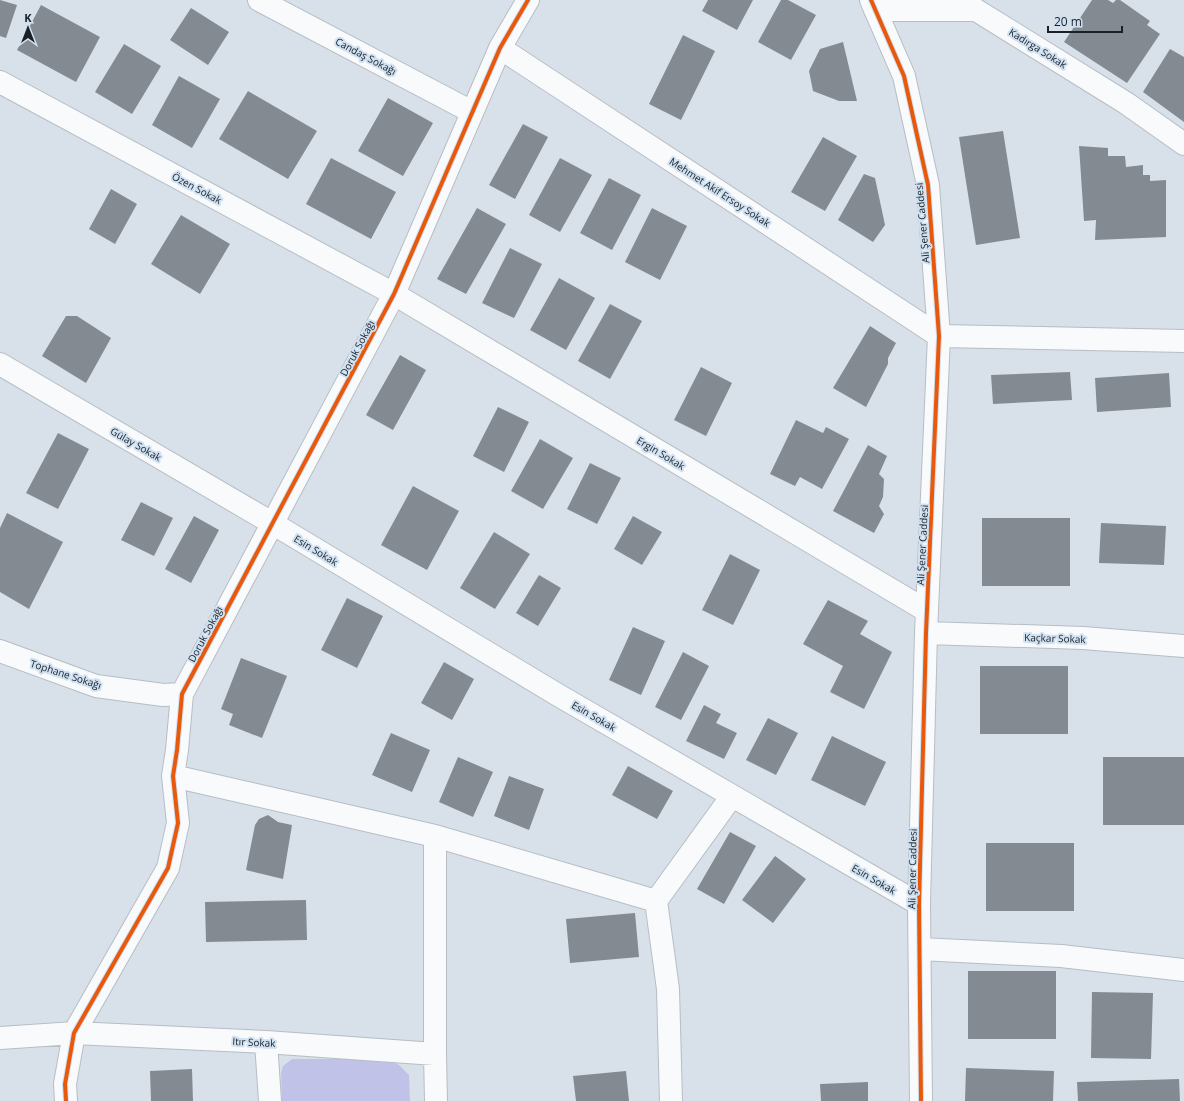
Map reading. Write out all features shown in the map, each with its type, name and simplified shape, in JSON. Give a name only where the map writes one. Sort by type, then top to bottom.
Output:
[{"type":"street","name":"Candaş Sokağı","points":[[259,0],[472,112]]},
{"type":"street","name":"Doruk Sokağı","points":[[182,694],[394,294],[500,48],[528,0]]},
{"type":"street","name":"Kadırga Sokak","points":[[873,5],[976,10],[1126,103],[1184,144]]},
{"type":"street","name":"Ali Şener Caddesi","points":[[873,5],[904,76],[928,185],[939,336],[926,633],[918,904],[922,1101]]},
{"type":"street","name":"Mehmet Akif Ersoy Sokak","points":[[500,48],[939,336]]},
{"type":"street","name":"Özen Sokak","points":[[0,82],[394,294]]},
{"type":"street","name":"Ergin Sokak","points":[[394,294],[927,611]]},
{"type":"street","points":[[939,336],[1184,341]]},
{"type":"street","name":"Gülay Sokak","points":[[0,364],[272,523]]},
{"type":"street","name":"Esin Sokak","points":[[272,523],[558,695],[918,904]]},
{"type":"street","name":"Kaçkar Sokak","points":[[926,633],[1083,638],[1184,646]]},
{"type":"street","name":"Tophane Sokağı","points":[[0,651],[96,686],[163,695],[182,694]]},
{"type":"street","points":[[66,1101],[65,1084],[74,1033],[168,868],[178,823],[173,776],[182,694]]},
{"type":"street","points":[[173,776],[435,836],[656,901]]},
{"type":"street","points":[[672,1101],[668,989],[656,901],[732,796]]},
{"type":"street","points":[[435,836],[434,1054],[436,1101]]},
{"type":"street","points":[[920,949],[1061,956],[1184,970]]},
{"type":"street","name":"Itır Sokak","points":[[0,1038],[74,1033],[266,1042],[434,1054]]},
{"type":"street","points":[[266,1042],[270,1101]]},
{"type":"shaded area","points":[[292,1059],[387,1059],[399,1065],[409,1075],[410,1101],[282,1101],[281,1073],[283,1066]]},
{"type":"building","points":[[0,0],[17,5],[6,38],[0,36]]},
{"type":"building","points":[[708,0],[753,0],[737,30],[702,11]]},
{"type":"building","points":[[781,0],[788,0],[816,15],[791,60],[758,42]]},
{"type":"building","points":[[1092,0],[1108,0],[1113,3],[1116,0],[1120,0],[1150,21],[1147,25],[1160,34],[1127,83],[1064,42]]},
{"type":"building","points":[[41,5],[100,37],[76,82],[17,50]]},
{"type":"building","points":[[191,8],[229,32],[208,65],[170,40]]},
{"type":"building","points":[[683,35],[715,51],[681,120],[649,104]]},
{"type":"building","points":[[843,42],[857,101],[839,101],[813,91],[809,71],[820,49]]},
{"type":"building","points":[[124,44],[161,66],[132,114],[95,92]]},
{"type":"building","points":[[1170,49],[1184,57],[1184,122],[1143,92]]},
{"type":"building","points":[[179,76],[220,99],[192,148],[152,125]]},
{"type":"building","points":[[248,91],[317,131],[288,179],[219,139]]},
{"type":"building","points":[[388,98],[433,123],[403,176],[358,151]]},
{"type":"building","points":[[523,124],[548,137],[515,199],[489,185]]},
{"type":"building","points":[[1003,131],[1020,238],[976,245],[959,137]]},
{"type":"building","points":[[823,137],[857,156],[825,211],[791,192]]},
{"type":"building","points":[[1079,146],[1108,148],[1108,156],[1125,156],[1126,167],[1143,165],[1143,175],[1150,175],[1150,181],[1166,180],[1166,237],[1095,240],[1096,220],[1084,221]]},
{"type":"building","points":[[331,158],[396,192],[371,239],[306,204]]},
{"type":"building","points":[[560,158],[592,175],[560,232],[529,215]]},
{"type":"building","points":[[864,174],[875,178],[885,225],[873,242],[838,220]]},
{"type":"building","points":[[609,178],[641,195],[612,250],[580,233]]},
{"type":"building","points":[[111,189],[137,204],[115,244],[89,229]]},
{"type":"building","points":[[477,208],[506,224],[466,294],[437,279]]},
{"type":"building","points":[[652,208],[687,226],[660,280],[625,262]]},
{"type":"building","points":[[181,215],[230,244],[200,294],[151,264]]},
{"type":"building","points":[[510,248],[542,264],[514,318],[482,303]]},
{"type":"building","points":[[559,278],[595,298],[566,350],[530,330]]},
{"type":"building","points":[[610,304],[642,321],[610,379],[578,361]]},
{"type":"building","points":[[66,316],[77,316],[111,338],[86,383],[42,356]]},
{"type":"building","points":[[870,326],[896,343],[888,358],[888,364],[866,407],[833,388]]},
{"type":"building","points":[[400,355],[426,370],[393,430],[366,415]]},
{"type":"building","points":[[701,367],[732,383],[706,436],[674,420]]},
{"type":"building","points":[[1070,372],[1072,400],[993,404],[991,375]]},
{"type":"building","points":[[1169,373],[1171,407],[1097,412],[1095,378]]},
{"type":"building","points":[[498,407],[529,422],[504,472],[473,456]]},
{"type":"building","points":[[796,420],[823,433],[826,427],[849,439],[822,489],[800,477],[795,486],[770,474]]},
{"type":"building","points":[[58,433],[89,449],[58,509],[26,493]]},
{"type":"building","points":[[540,439],[573,458],[543,509],[511,491]]},
{"type":"building","points":[[868,445],[887,456],[879,474],[884,479],[883,497],[879,506],[884,514],[874,533],[833,511]]},
{"type":"building","points":[[590,463],[621,478],[597,524],[567,509]]},
{"type":"building","points":[[413,486],[459,511],[427,570],[381,545]]},
{"type":"building","points":[[141,502],[173,518],[154,556],[121,540]]},
{"type":"building","points":[[7,513],[63,542],[29,609],[0,592],[0,528]]},
{"type":"building","points":[[194,516],[219,530],[191,583],[165,569]]},
{"type":"building","points":[[633,516],[662,532],[642,565],[614,549]]},
{"type":"building","points":[[982,518],[1070,518],[1070,586],[982,586]]},
{"type":"building","points":[[1101,523],[1166,526],[1164,565],[1099,563]]},
{"type":"building","points":[[494,532],[530,554],[495,609],[460,588]]},
{"type":"building","points":[[730,554],[760,570],[733,625],[702,610]]},
{"type":"building","points":[[539,575],[561,588],[538,626],[516,613]]},
{"type":"building","points":[[347,598],[383,616],[357,668],[321,650]]},
{"type":"building","points":[[828,600],[868,621],[860,634],[892,652],[864,709],[830,692],[843,666],[803,644]]},
{"type":"building","points":[[633,627],[665,641],[641,695],[609,680]]},
{"type":"building","points":[[683,652],[709,666],[681,720],[655,707]]},
{"type":"building","points":[[241,658],[287,676],[262,738],[229,725],[233,714],[221,709]]},
{"type":"building","points":[[444,662],[474,679],[452,720],[421,703]]},
{"type":"building","points":[[980,666],[1068,666],[1068,734],[980,734]]},
{"type":"building","points":[[704,705],[721,714],[716,723],[737,733],[724,759],[686,741]]},
{"type":"building","points":[[768,718],[798,733],[776,775],[746,760]]},
{"type":"building","points":[[391,733],[430,750],[412,792],[372,775]]},
{"type":"building","points":[[832,736],[886,762],[865,806],[811,780]]},
{"type":"building","points":[[458,757],[493,772],[473,817],[439,802]]},
{"type":"building","points":[[1103,757],[1184,757],[1184,825],[1103,825]]},
{"type":"building","points":[[628,766],[673,791],[657,819],[612,795]]},
{"type":"building","points":[[509,776],[544,789],[529,830],[494,816]]},
{"type":"building","points":[[268,815],[278,822],[292,825],[283,879],[246,870],[255,825],[259,819]]},
{"type":"building","points":[[730,832],[756,846],[724,904],[697,889]]},
{"type":"building","points":[[986,843],[1074,843],[1074,911],[986,911]]},
{"type":"building","points":[[775,856],[806,879],[773,923],[742,900]]},
{"type":"building","points":[[306,900],[307,940],[206,942],[205,902]]},
{"type":"building","points":[[635,913],[639,957],[570,963],[566,919]]},
{"type":"building","points":[[968,971],[1056,971],[1056,1039],[968,1039]]},
{"type":"building","points":[[1092,992],[1153,993],[1151,1059],[1091,1058]]},
{"type":"building","points":[[966,1068],[1054,1071],[1053,1101],[965,1101]]},
{"type":"building","points":[[192,1069],[193,1101],[151,1101],[150,1071]]},
{"type":"building","points":[[626,1071],[629,1101],[576,1101],[573,1076]]},
{"type":"building","points":[[1179,1079],[1180,1101],[1078,1101],[1077,1082]]},
{"type":"building","points":[[868,1082],[868,1101],[821,1101],[820,1084]]},
{"type":"cycle path","points":[[66,1101],[65,1084],[74,1033],[168,868],[178,823],[173,776],[182,694],[394,294],[500,48],[528,0]]},
{"type":"cycle path","points":[[871,0],[904,76],[928,185],[939,336],[926,633],[919,904],[921,1101]]}]
